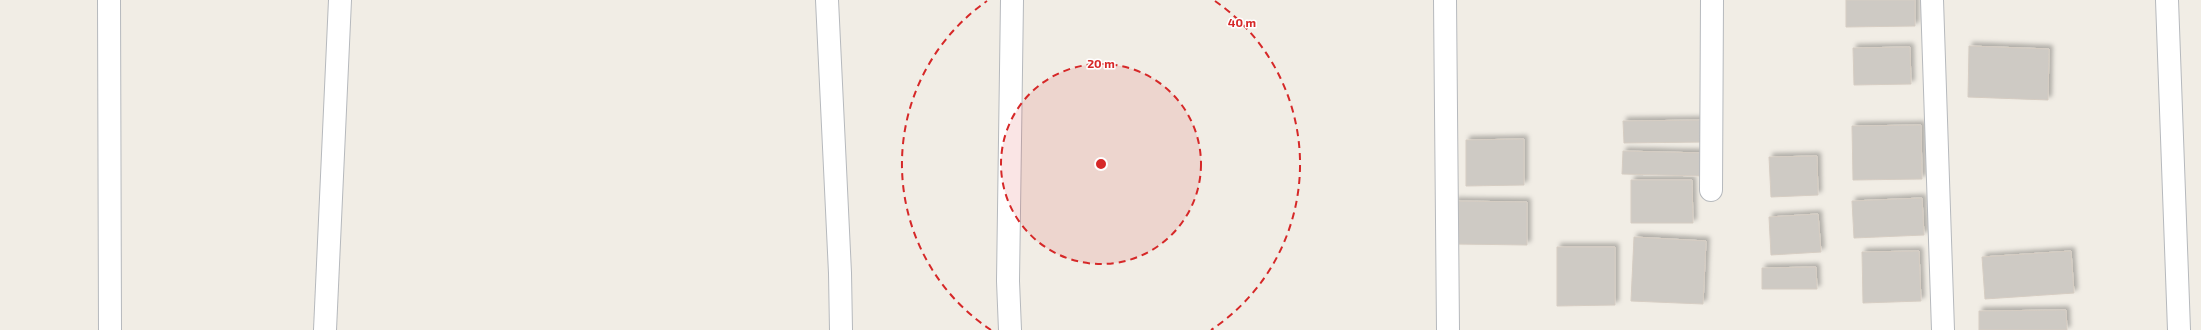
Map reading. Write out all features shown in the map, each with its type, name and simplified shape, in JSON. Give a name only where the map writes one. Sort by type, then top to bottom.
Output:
[{"type":"street","points":[[109,0],[110,330]]},
{"type":"street","points":[[325,330],[340,0]]},
{"type":"street","points":[[827,0],[840,273],[841,330]]},
{"type":"street","points":[[1010,330],[1008,281],[1012,0]]},
{"type":"street","points":[[1445,0],[1448,330]]},
{"type":"street","points":[[1711,190],[1712,0]]},
{"type":"street","points":[[1932,0],[1943,330]]},
{"type":"street","points":[[2167,0],[2179,330]]},
{"type":"building","points":[[1846,0],[1915,0],[1915,26],[1846,27]]},
{"type":"building","points":[[1969,46],[2049,49],[2048,100],[1968,97]]},
{"type":"building","points":[[1910,47],[1911,84],[1854,85],[1853,48]]},
{"type":"building","points":[[1706,120],[1706,142],[1624,143],[1623,121]]},
{"type":"building","points":[[1921,125],[1922,179],[1853,180],[1852,126]]},
{"type":"building","points":[[1524,139],[1524,185],[1466,186],[1466,140]]},
{"type":"building","points":[[1623,151],[1703,153],[1703,176],[1622,174]]},
{"type":"building","points":[[1817,156],[1818,195],[1771,197],[1769,157]]},
{"type":"building","points":[[1631,180],[1692,180],[1693,223],[1631,223]]},
{"type":"building","points":[[1922,198],[1924,235],[1854,238],[1852,201]]},
{"type":"building","points":[[1454,201],[1527,202],[1527,245],[1454,244]]},
{"type":"building","points":[[1818,214],[1821,252],[1771,255],[1769,217]]},
{"type":"building","points":[[1634,237],[1706,241],[1703,304],[1631,301]]},
{"type":"building","points":[[1557,247],[1615,247],[1615,305],[1557,306]]},
{"type":"building","points":[[1919,251],[1921,301],[1863,303],[1862,252]]},
{"type":"building","points":[[2071,251],[2074,293],[1985,299],[1982,257]]},
{"type":"building","points":[[1816,267],[1817,289],[1762,289],[1762,268]]},
{"type":"building","points":[[2066,310],[2067,330],[1979,330],[1979,311]]}]
